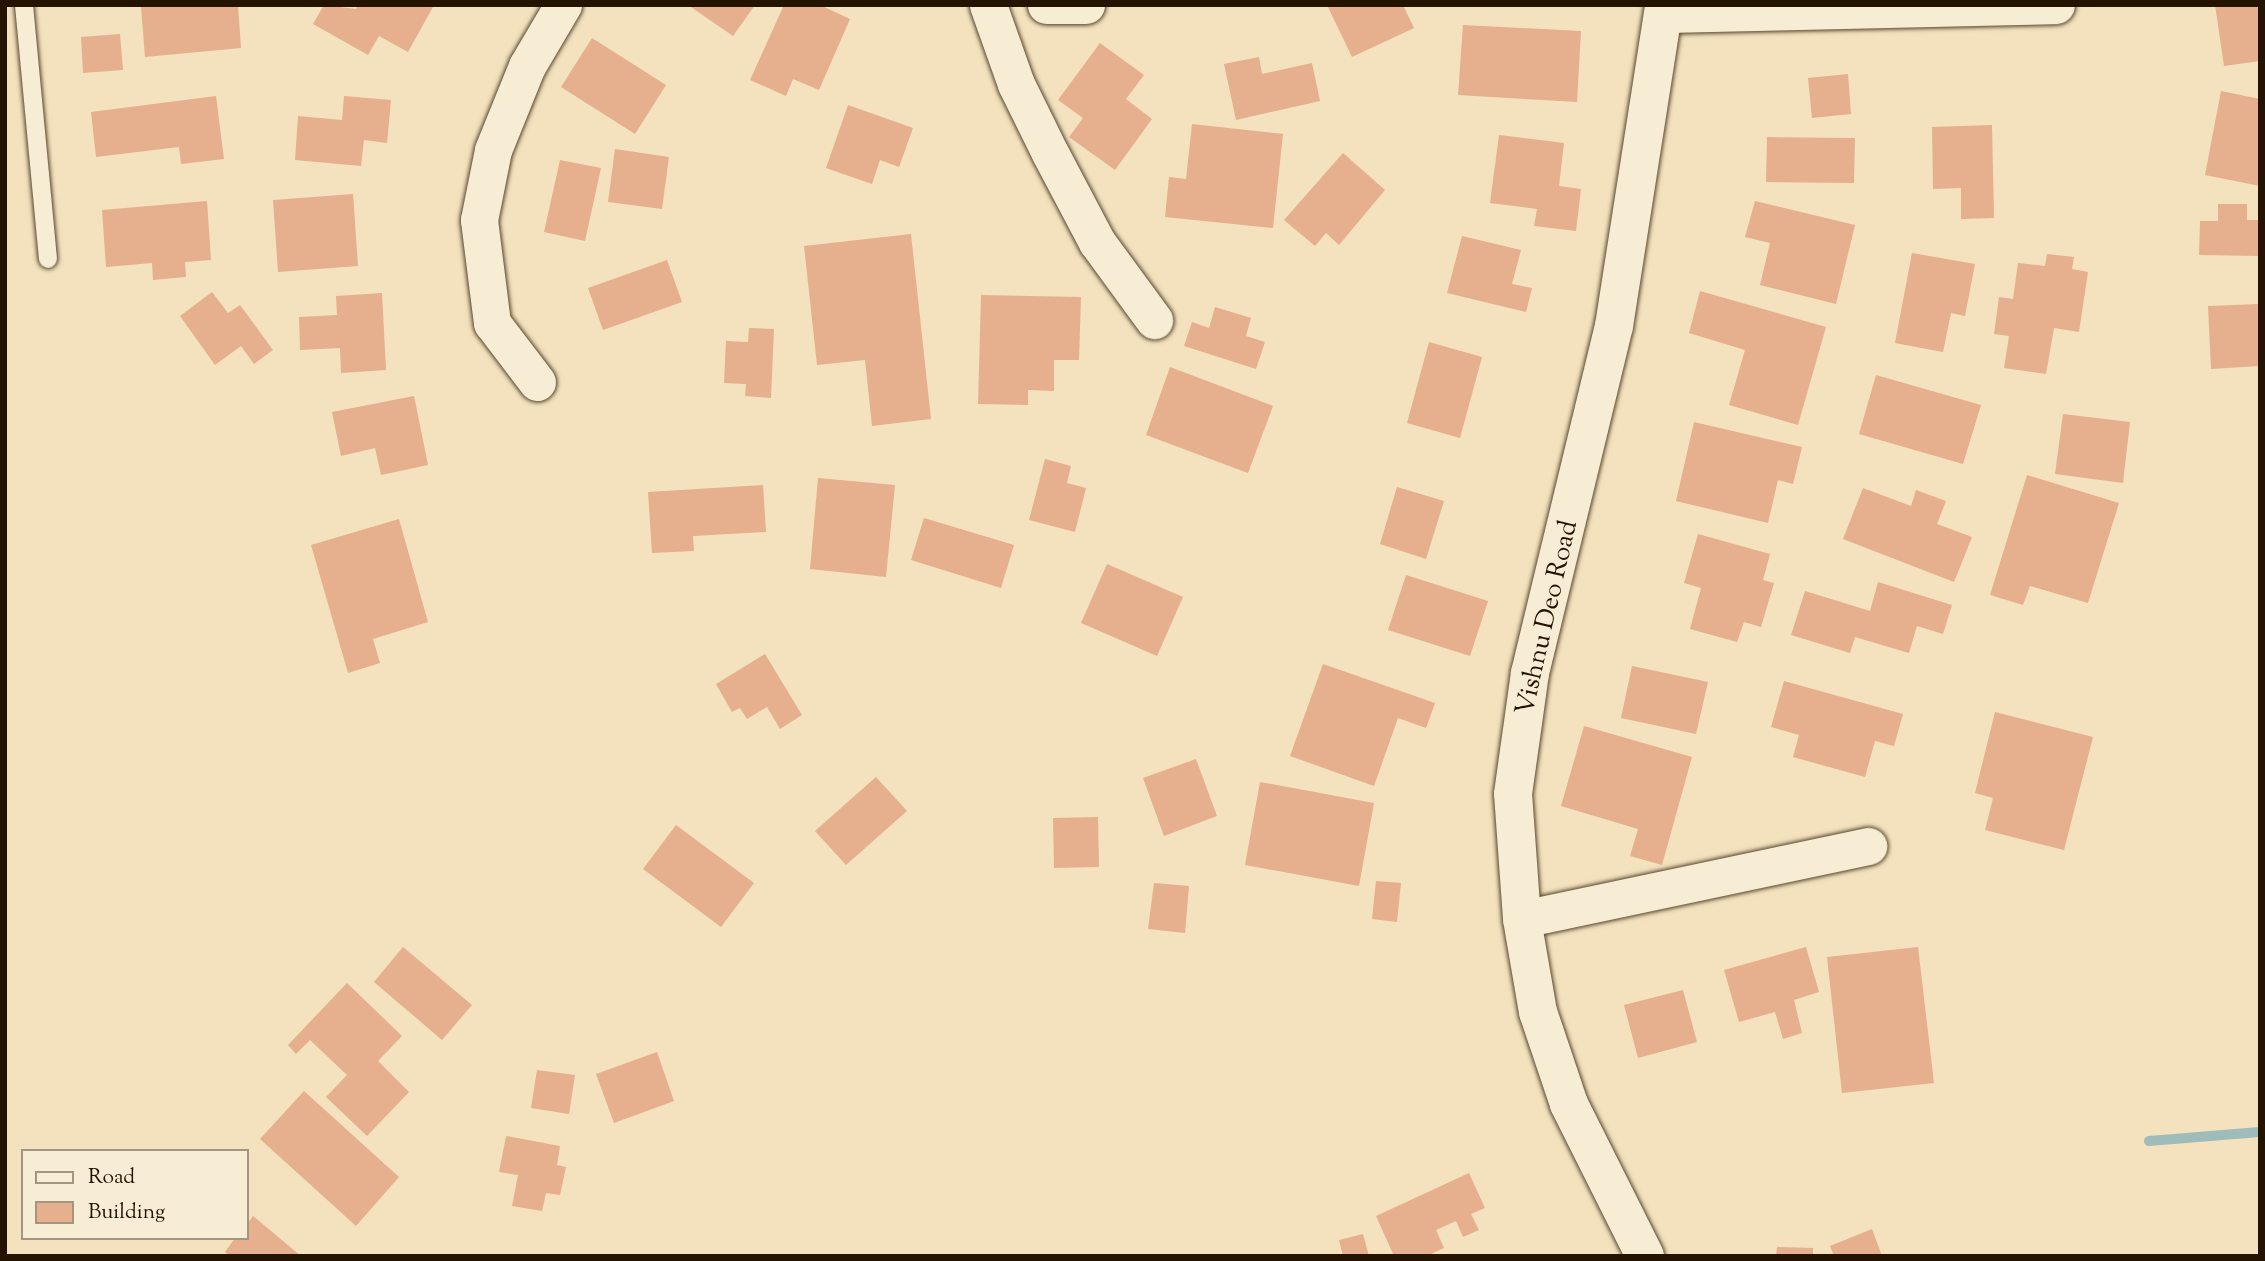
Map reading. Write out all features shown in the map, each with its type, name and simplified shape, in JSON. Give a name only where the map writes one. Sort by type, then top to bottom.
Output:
[{"type":"street","points":[[537,382],[492,323],[479,220],[493,150],[527,66],[563,5]]},
{"type":"street","points":[[988,5],[1016,84],[1055,164],[1097,242],[1154,320]]},
{"type":"street","points":[[1046,5],[1086,5]]},
{"type":"street","points":[[1664,9],[2056,5]]},
{"type":"street","name":"Vishnu Deo Road","points":[[1645,1256],[1569,1104],[1538,1012],[1522,919],[1513,794],[1530,673],[1614,326],[1664,9]]},
{"type":"street","points":[[1522,919],[1868,846]]},
{"type":"lane","points":[[24,5],[48,259]]},
{"type":"building","points":[[238,5],[241,48],[145,57],[141,7]]},
{"type":"building","points":[[324,5],[356,9],[358,5],[434,5],[408,52],[379,36],[368,55],[313,24]]},
{"type":"building","points":[[688,5],[755,5],[733,36]]},
{"type":"building","points":[[784,5],[820,5],[850,19],[819,90],[793,79],[786,96],[750,80]]},
{"type":"building","points":[[1327,5],[1403,5],[1414,28],[1352,57]]},
{"type":"building","points":[[2215,5],[2260,5],[2260,61],[2224,66]]},
{"type":"building","points":[[1463,25],[1581,31],[1577,102],[1458,95]]},
{"type":"building","points":[[120,34],[123,70],[83,73],[81,37]]},
{"type":"building","points":[[592,38],[666,85],[635,134],[561,87]]},
{"type":"building","points":[[1100,43],[1144,75],[1126,99],[1152,119],[1115,170],[1069,137],[1083,118],[1058,100]]},
{"type":"building","points":[[1259,57],[1262,74],[1312,63],[1320,101],[1236,120],[1224,64]]},
{"type":"building","points":[[1848,74],[1851,114],[1812,118],[1808,78]]},
{"type":"building","points":[[2221,91],[2260,99],[2260,186],[2205,175]]},
{"type":"building","points":[[216,96],[224,159],[181,164],[179,147],[96,157],[91,112]]},
{"type":"building","points":[[344,96],[391,100],[387,143],[364,140],[361,166],[295,160],[298,116],[342,120]]},
{"type":"building","points":[[848,105],[913,128],[899,167],[880,160],[872,184],[826,168]]},
{"type":"building","points":[[1192,124],[1283,134],[1273,228],[1165,217],[1169,177],[1186,179]]},
{"type":"building","points":[[1992,125],[1994,218],[1961,219],[1961,188],[1933,189],[1932,127]]},
{"type":"building","points":[[1499,135],[1564,143],[1559,186],[1581,189],[1576,231],[1534,226],[1537,209],[1490,203]]},
{"type":"building","points":[[1767,137],[1855,138],[1854,183],[1766,182]]},
{"type":"building","points":[[615,149],[669,157],[662,209],[608,202]]},
{"type":"building","points":[[1343,153],[1385,190],[1339,245],[1326,233],[1315,246],[1284,220]]},
{"type":"building","points":[[560,160],[601,168],[585,241],[544,232]]},
{"type":"building","points":[[353,194],[358,266],[278,272],[273,200]]},
{"type":"building","points":[[207,201],[211,260],[185,262],[186,277],[153,280],[152,263],[106,267],[102,210]]},
{"type":"building","points":[[1755,201],[1855,225],[1836,304],[1760,285],[1770,243],[1745,237]]},
{"type":"building","points":[[2218,204],[2247,204],[2247,220],[2260,220],[2260,256],[2199,255],[2200,221],[2218,221]]},
{"type":"building","points":[[911,234],[931,419],[872,426],[865,360],[817,365],[804,246]]},
{"type":"building","points":[[1462,236],[1521,250],[1512,284],[1532,288],[1526,312],[1447,293]]},
{"type":"building","points":[[1912,253],[1975,264],[1965,316],[1951,313],[1943,352],[1895,343]]},
{"type":"building","points":[[2047,254],[2074,257],[2072,269],[2088,272],[2079,332],[2054,328],[2046,374],[2004,368],[2009,336],[1994,334],[1999,297],[2013,299],[2018,263],[2045,266]]},
{"type":"building","points":[[667,260],[682,302],[603,330],[588,288]]},
{"type":"building","points":[[1700,291],[1826,327],[1798,425],[1729,405],[1745,350],[1689,333]]},
{"type":"building","points":[[212,292],[228,313],[240,305],[273,350],[254,364],[241,346],[215,365],[180,316]]},
{"type":"building","points":[[382,293],[386,370],[341,373],[340,348],[300,350],[299,317],[337,315],[336,296]]},
{"type":"building","points":[[981,295],[1081,297],[1079,360],[1054,360],[1054,391],[1028,390],[1028,405],[978,404]]},
{"type":"building","points":[[2260,304],[2260,366],[2211,369],[2208,306]]},
{"type":"building","points":[[1215,307],[1251,318],[1246,336],[1265,342],[1256,369],[1184,346],[1192,322],[1209,328]]},
{"type":"building","points":[[749,328],[774,329],[771,398],[745,396],[746,384],[724,383],[726,341],[748,342]]},
{"type":"building","points":[[1429,342],[1482,357],[1460,438],[1407,423]]},
{"type":"building","points":[[1170,367],[1273,406],[1248,473],[1146,435]]},
{"type":"building","points":[[1876,375],[1981,405],[1963,464],[1859,434]]},
{"type":"building","points":[[414,396],[428,465],[381,475],[375,448],[341,456],[332,412]]},
{"type":"building","points":[[2063,414],[2130,422],[2123,483],[2055,474]]},
{"type":"building","points":[[1694,422],[1802,447],[1793,484],[1778,480],[1768,523],[1676,501]]},
{"type":"building","points":[[1045,459],[1071,466],[1067,483],[1086,488],[1075,532],[1029,520]]},
{"type":"building","points":[[2027,475],[2119,503],[2088,603],[2030,586],[2023,605],[1990,595]]},
{"type":"building","points":[[818,478],[895,485],[886,577],[810,569]]},
{"type":"building","points":[[763,485],[766,532],[693,536],[694,551],[652,553],[648,492]]},
{"type":"building","points":[[1397,487],[1444,501],[1426,559],[1380,544]]},
{"type":"building","points":[[1863,488],[1911,506],[1916,490],[1946,501],[1937,524],[1972,537],[1954,582],[1843,539]]},
{"type":"building","points":[[924,518],[1014,545],[1001,588],[911,560]]},
{"type":"building","points":[[399,519],[428,622],[373,639],[380,663],[348,673],[311,545]]},
{"type":"building","points":[[1698,534],[1770,554],[1763,580],[1774,583],[1761,627],[1744,622],[1737,642],[1690,629],[1701,588],[1684,583]]},
{"type":"building","points":[[1107,564],[1183,597],[1157,656],[1081,623]]},
{"type":"building","points":[[1406,575],[1488,601],[1470,656],[1388,630]]},
{"type":"building","points":[[1878,582],[1952,605],[1943,634],[1917,626],[1909,653],[1855,637],[1850,653],[1791,635],[1805,591],[1870,611]]},
{"type":"building","points":[[765,654],[802,715],[780,729],[767,707],[747,719],[740,708],[732,712],[716,684]]},
{"type":"building","points":[[1323,664],[1435,703],[1426,728],[1398,718],[1374,786],[1290,756]]},
{"type":"building","points":[[1632,666],[1708,682],[1696,734],[1621,718]]},
{"type":"building","points":[[1784,681],[1903,714],[1894,746],[1875,741],[1865,777],[1793,757],[1799,735],[1771,727]]},
{"type":"building","points":[[1995,712],[2093,737],[2064,850],[1985,830],[1993,798],[1975,793]]},
{"type":"building","points":[[1584,726],[1692,757],[1662,865],[1630,856],[1638,829],[1561,806]]},
{"type":"building","points":[[1196,759],[1217,816],[1164,836],[1143,778]]},
{"type":"building","points":[[876,777],[907,811],[846,865],[815,831]]},
{"type":"building","points":[[1260,782],[1374,803],[1359,886],[1245,865]]},
{"type":"building","points":[[1098,817],[1099,867],[1054,868],[1053,818]]},
{"type":"building","points":[[676,825],[754,883],[721,927],[643,869]]},
{"type":"building","points":[[1376,881],[1401,883],[1397,922],[1372,919]]},
{"type":"building","points":[[1154,883],[1189,886],[1185,933],[1148,929]]},
{"type":"building","points":[[403,947],[472,1005],[442,1040],[374,982]]},
{"type":"building","points":[[1806,947],[1819,992],[1794,1000],[1802,1033],[1783,1039],[1775,1012],[1739,1022],[1724,970]]},
{"type":"building","points":[[1918,947],[1934,1083],[1842,1093],[1827,957]]},
{"type":"building","points":[[347,983],[402,1036],[378,1061],[409,1092],[367,1136],[326,1097],[347,1075],[310,1040],[296,1054],[288,1045]]},
{"type":"building","points":[[1683,990],[1697,1042],[1638,1058],[1624,1005]]},
{"type":"building","points":[[657,1052],[674,1101],[614,1123],[596,1074]]},
{"type":"building","points":[[537,1070],[575,1075],[569,1114],[531,1108]]},
{"type":"building","points":[[304,1091],[399,1177],[356,1226],[260,1139]]},
{"type":"building","points":[[506,1136],[560,1146],[557,1165],[566,1167],[560,1195],[546,1193],[542,1211],[512,1206],[518,1175],[499,1172]]},
{"type":"building","points":[[1469,1173],[1485,1208],[1471,1214],[1479,1230],[1463,1237],[1456,1221],[1436,1230],[1444,1248],[1427,1256],[1394,1256],[1376,1216]]},
{"type":"building","points":[[253,1216],[301,1256],[230,1256],[225,1252],[234,1240],[248,1240],[248,1223]]},
{"type":"building","points":[[1872,1229],[1882,1256],[1834,1256],[1830,1246]]},
{"type":"building","points":[[1363,1234],[1369,1256],[1343,1256],[1339,1240]]},
{"type":"building","points":[[1777,1247],[1813,1248],[1813,1256],[1776,1256]]},
{"type":"waterway","points":[[2149,1141],[2260,1132]]}]
